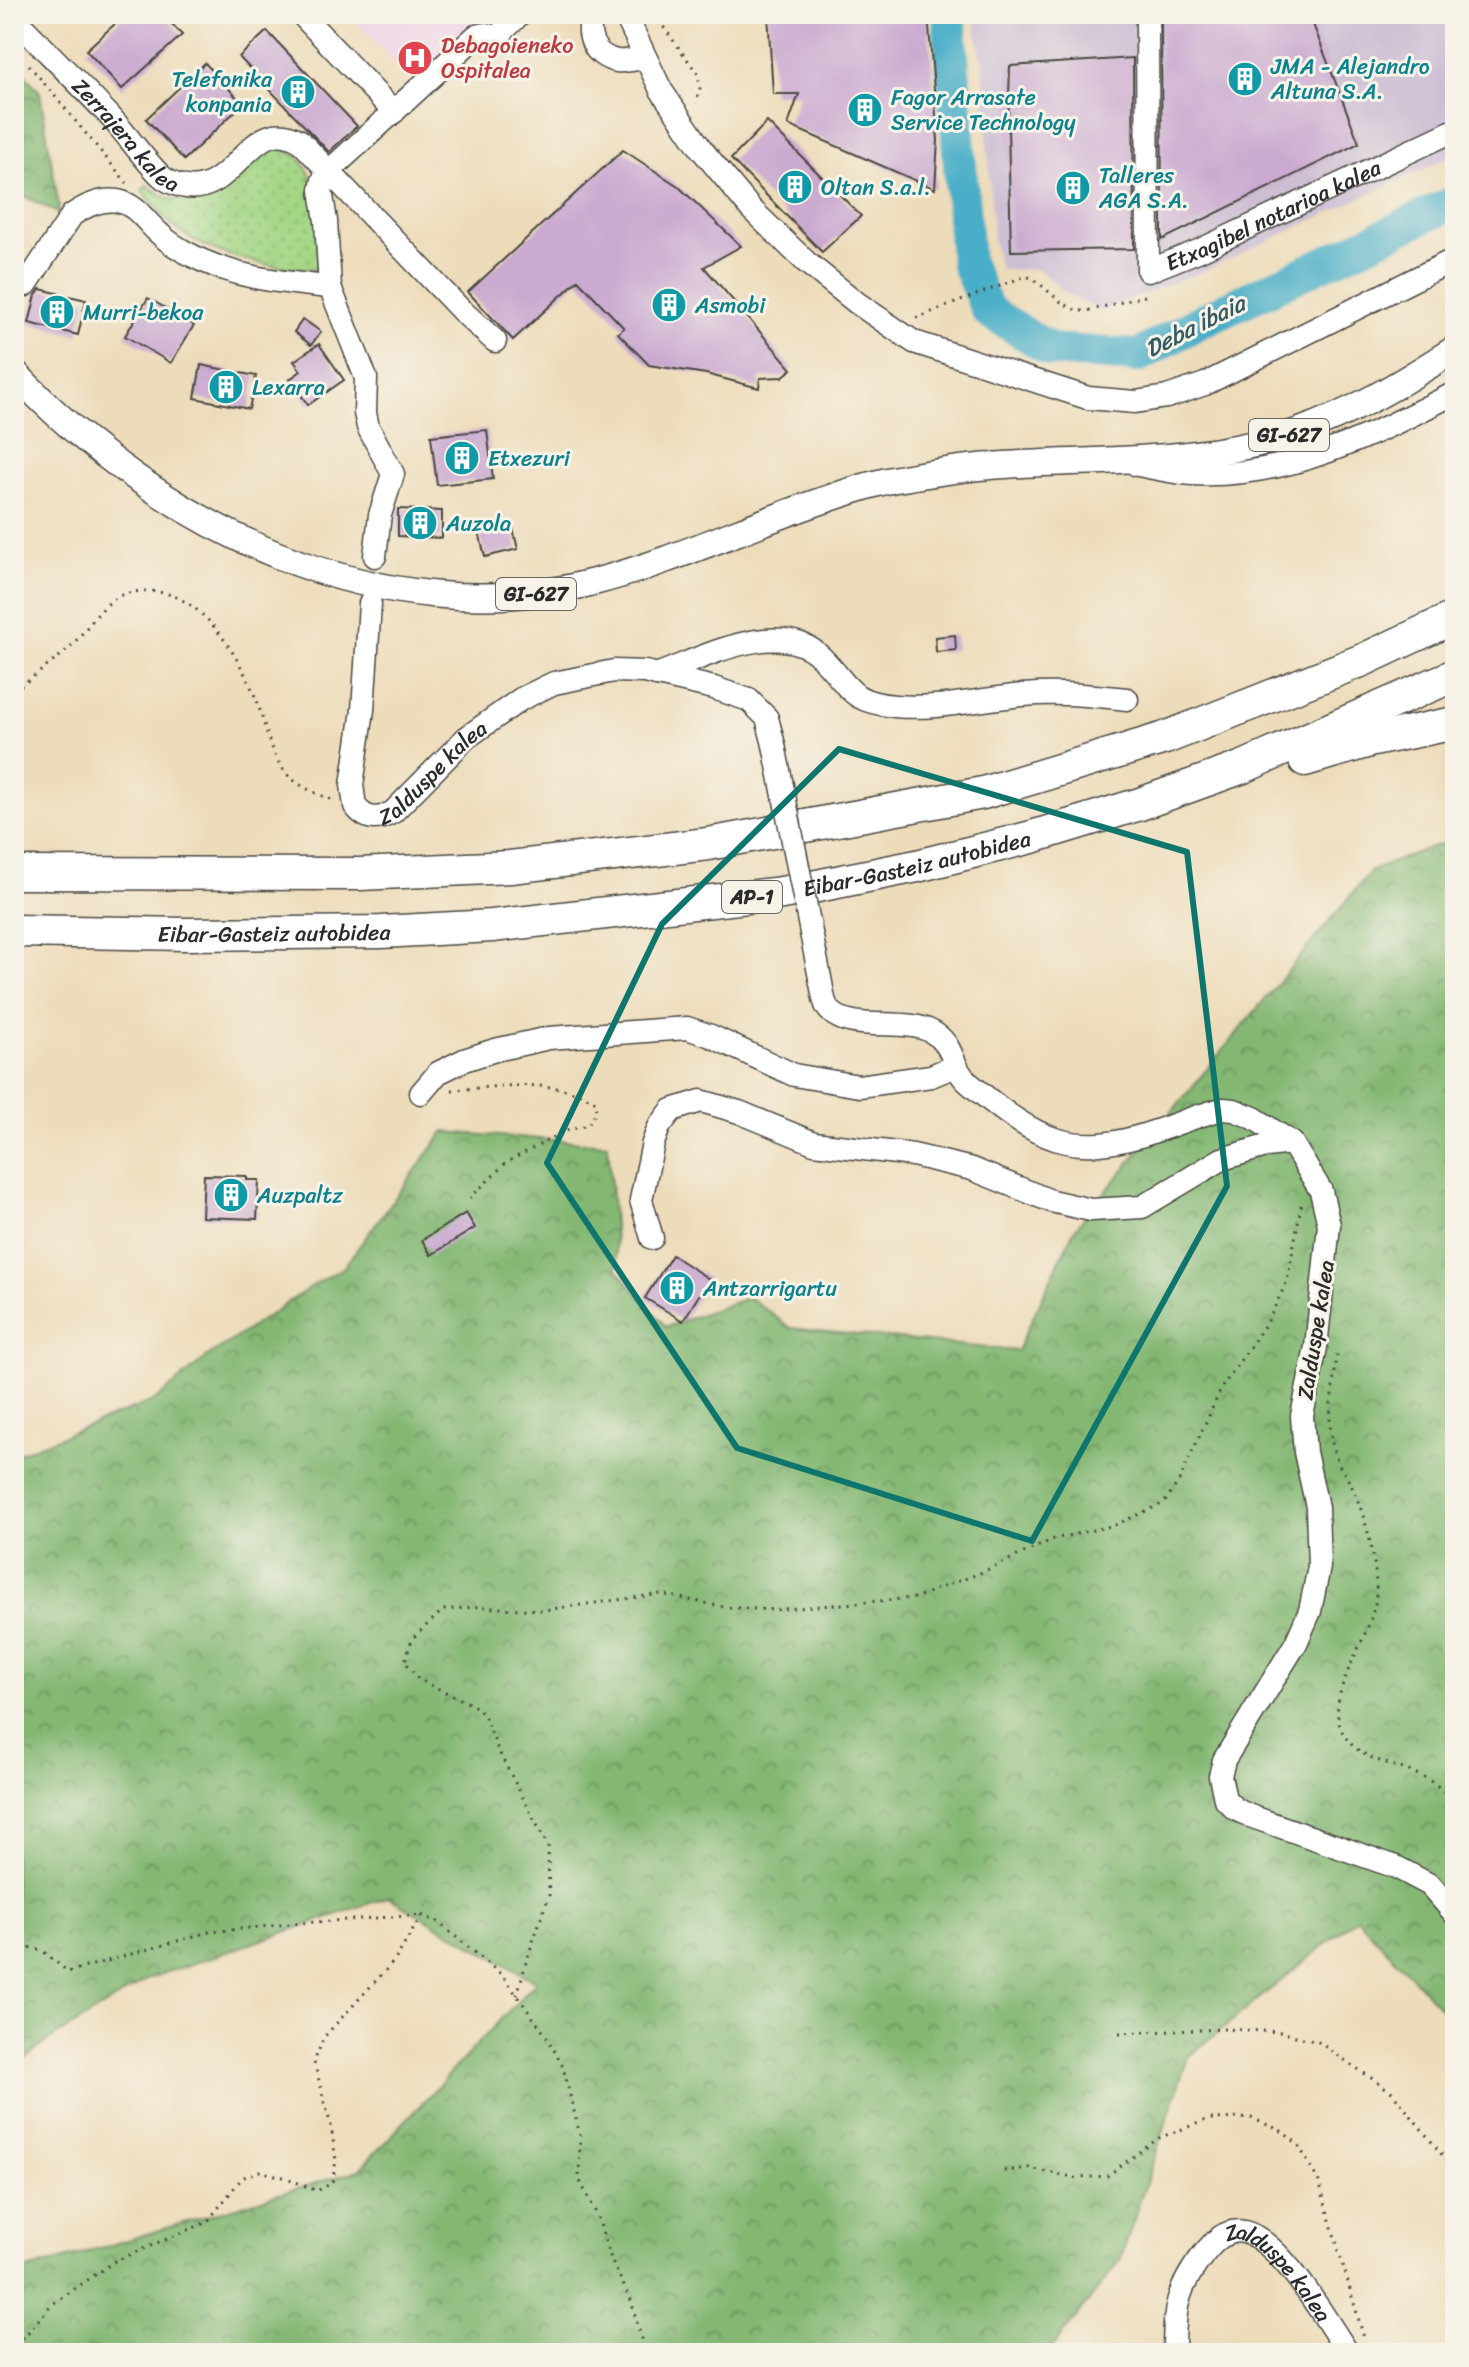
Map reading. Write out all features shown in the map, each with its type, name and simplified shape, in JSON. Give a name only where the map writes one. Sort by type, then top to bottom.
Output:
[{"type":"highway","points":[[14,873],[206,875],[405,872],[510,867],[708,844],[983,793],[1165,738],[1363,660],[1455,617]]},
{"type":"highway","name":"Eibar-Gasteiz autobidea","points":[[14,931],[381,932],[492,926],[782,893],[917,866],[1032,837],[1140,804],[1243,767],[1455,675]]},
{"type":"highway","points":[[1243,767],[1275,768],[1373,740],[1455,723]]},
{"type":"main road","name":"GI-627","points":[[14,372],[86,441],[144,485],[217,527],[295,561],[358,582],[427,596],[509,597],[596,582],[686,552],[769,519],[893,479],[999,465],[1214,451],[1297,433],[1377,396],[1455,349]]},
{"type":"street","points":[[301,14],[394,112]]},
{"type":"street","points":[[375,556],[380,515],[393,474],[368,427],[365,413],[366,378],[330,287],[321,190],[323,180],[476,36],[486,34],[496,38],[520,14]]},
{"type":"street","points":[[593,14],[588,33],[595,50],[614,60],[644,58]]},
{"type":"street","points":[[625,14],[661,90],[702,150],[751,209],[806,262],[857,303],[914,342],[1088,398],[1135,402],[1167,397],[1205,384],[1455,259]]},
{"type":"street","name":"Etxagibel notarioa kalea","points":[[1147,14],[1148,271],[1198,251],[1455,130]]},
{"type":"street","name":"Zerrajera kalea","points":[[14,18],[106,112],[162,177],[179,186],[196,188],[212,185],[260,140],[279,133],[289,134],[300,141],[328,172]]},
{"type":"street","points":[[328,172],[495,341]]},
{"type":"street","points":[[26,285],[72,215],[105,200],[120,201],[137,210],[161,236],[186,253],[229,272],[256,279],[330,287]]},
{"type":"street","points":[[1104,460],[1191,474],[1250,472],[1307,459],[1361,440],[1455,393]]},
{"type":"street","name":"Zalduspe kalea","points":[[370,604],[363,710],[352,785],[354,804],[361,813],[369,817],[389,815],[466,738],[506,709],[554,683],[614,671],[655,675],[714,688],[749,700],[767,718],[774,745],[827,1007],[842,1019],[930,1030],[948,1043],[955,1066],[965,1080],[1032,1131],[1055,1140],[1077,1145],[1106,1144],[1223,1109],[1254,1118],[1292,1143],[1321,1191],[1329,1225],[1316,1347],[1302,1416],[1305,1452],[1317,1507],[1319,1567],[1310,1611],[1296,1643],[1273,1684],[1234,1740],[1224,1760],[1221,1790],[1235,1809],[1250,1816],[1381,1860],[1415,1876],[1440,1894],[1455,1914]]},
{"type":"street","points":[[655,675],[744,643],[781,638],[807,645],[823,658],[845,687],[868,703],[898,707],[1073,693],[1127,699]]},
{"type":"street","points":[[421,1093],[438,1073],[495,1050],[549,1038],[687,1028],[794,1075],[859,1086],[931,1076],[955,1066]]},
{"type":"street","points":[[652,1238],[641,1200],[653,1143],[659,1127],[672,1110],[701,1101],[739,1112],[814,1143],[913,1155],[972,1169],[1051,1201],[1091,1210],[1142,1207],[1222,1159],[1266,1146],[1292,1143]]},
{"type":"street","name":"Zalduspe kalea","points":[[1174,2353],[1175,2308],[1184,2281],[1215,2241],[1239,2232],[1258,2239],[1284,2261],[1356,2346]]},
{"type":"path","points":[[654,14],[698,74],[700,88],[695,110]]},
{"type":"path","points":[[915,318],[1026,276],[1077,311],[1145,296]]},
{"type":"path","points":[[14,691],[69,648],[118,597],[153,591],[170,594],[199,613],[225,644],[255,697],[278,759],[287,774],[310,790],[341,804],[354,804]]},
{"type":"path","points":[[421,1093],[519,1086],[560,1088],[581,1093],[596,1102],[595,1114],[588,1125],[565,1131],[507,1162],[470,1198]]},
{"type":"path","points":[[517,1995],[549,1895],[548,1846],[498,1750],[484,1715],[473,1705],[418,1679],[405,1661],[412,1639],[425,1624],[443,1610],[476,1607],[544,1610],[661,1594],[724,1607],[773,1610],[914,1598],[978,1574],[1054,1539],[1115,1525],[1164,1503],[1179,1481],[1222,1387],[1269,1319],[1287,1281],[1298,1213],[1310,1175]]},
{"type":"path","points":[[1338,1346],[1330,1426],[1334,1452],[1363,1513],[1375,1569],[1376,1597],[1373,1615],[1342,1690],[1337,1707],[1338,1718],[1343,1733],[1353,1747],[1371,1758],[1422,1776],[1455,1801]]},
{"type":"path","points":[[14,2349],[50,2306],[115,2261],[207,2222],[242,2178],[259,2171],[287,2178],[317,2191],[332,2183],[336,2161],[331,2126],[314,2062],[324,2037],[395,1960],[422,1915]]},
{"type":"path","points":[[14,1943],[43,1951],[68,1972],[209,1932],[422,1915],[438,1922],[503,1976],[547,2037],[563,2067],[580,2135],[579,2179],[597,2215],[612,2262],[631,2300],[645,2353]]},
{"type":"path","points":[[1119,2033],[1226,2029],[1280,2032],[1318,2042],[1392,2092],[1455,2171]]},
{"type":"path","points":[[1004,2171],[1029,2168],[1077,2178],[1107,2176],[1159,2138],[1209,2119],[1251,2118],[1280,2130],[1298,2144],[1319,2182],[1356,2346]]},
{"type":"highlighted area","points":[[839,749],[1187,852],[1227,1186],[1032,1541],[737,1448],[547,1163],[662,924]]},
{"type":"shaded area","name":"Debagoieneko Ospitalea","points":[[350,14],[487,14],[413,82]]},
{"type":"shaded area","points":[[973,14],[1455,14],[1455,154],[1210,268],[1100,311],[1068,295],[1038,269],[1000,270],[993,241],[983,65]]},
{"type":"green space","points":[[14,62],[40,92],[60,214],[14,191]]},
{"type":"green space","points":[[277,147],[293,154],[312,180],[320,216],[323,269],[264,264],[203,244],[171,224],[142,191],[147,185],[165,197],[196,199],[222,187],[260,156]]},
{"type":"green space","points":[[1455,840],[1455,2024],[1357,1918],[1188,2057],[1120,2261],[1048,2353],[14,2353],[14,2274],[359,2170],[536,1982],[388,1897],[150,1978],[49,2040],[14,2068],[14,1455],[156,1400],[206,1358],[343,1268],[444,1132],[608,1144],[617,1269],[666,1327],[749,1297],[790,1328],[1017,1351],[1074,1230],[1371,871]]},
{"type":"building","points":[[126,14],[163,14],[182,35],[122,89],[86,50]]},
{"type":"building","name":"Fagor Arrasate Service Technology","points":[[768,14],[928,14],[938,140],[935,189],[788,125],[799,94],[773,94]]},
{"type":"building","name":"JMA - Alejandro Altuna S.A.","points":[[1161,14],[1309,14],[1359,143],[1162,240]]},
{"type":"building","name":"Telefonika konpania","points":[[267,31],[357,126],[329,152],[239,57]]},
{"type":"building","name":"Talleres AGA S.A.","points":[[1133,58],[1134,249],[1011,251],[1010,66]]},
{"type":"building","points":[[205,63],[243,104],[184,160],[146,119]]},
{"type":"building","name":"Oltan S.a.l.","points":[[767,122],[861,216],[822,252],[731,159]]},
{"type":"building","points":[[623,150],[678,186],[741,246],[704,267],[792,369],[782,377],[760,378],[759,388],[706,374],[649,365],[618,333],[624,328],[578,280],[513,340],[468,292]]},
{"type":"building","name":"Murri-bekoa","points":[[40,289],[86,300],[78,335],[29,323]]},
{"type":"building","points":[[148,298],[194,325],[171,363],[125,336]]},
{"type":"building","points":[[303,319],[321,332],[311,345],[294,332]]},
{"type":"building","points":[[319,344],[344,380],[308,405],[290,379],[301,371],[294,361]]},
{"type":"building","name":"Lexarra","points":[[201,365],[256,376],[249,409],[195,398]]},
{"type":"building","name":"Etxezuri","points":[[487,430],[493,479],[437,485],[431,436]]},
{"type":"building","name":"Auzola","points":[[398,509],[442,511],[442,538],[398,536]]},
{"type":"building","points":[[512,525],[518,549],[485,557],[479,532]]},
{"type":"building","points":[[955,635],[956,650],[936,652],[935,637]]},
{"type":"building","name":"Auzpaltz","points":[[204,1175],[247,1176],[247,1180],[259,1180],[257,1219],[202,1217]]},
{"type":"building","points":[[466,1213],[475,1228],[431,1255],[422,1240]]},
{"type":"building","name":"Antzarrigartu","points":[[672,1255],[709,1279],[683,1321],[645,1298]]},
{"type":"waterway","name":"Deba ibaia","points":[[949,14],[967,262],[988,311],[1051,350],[1138,356],[1203,320],[1455,202]]},
{"type":"place","name":"Debagoieneko Ospitalea","points":[[415,58]]},
{"type":"place","name":"JMA - Alejandro Altuna S.A.","points":[[1245,79]]},
{"type":"place","name":"Telefonika konpania","points":[[298,92]]},
{"type":"place","name":"Fagor Arrasate Service Technology","points":[[865,110]]},
{"type":"place","name":"Oltan S.a.l.","points":[[795,187]]},
{"type":"place","name":"Talleres AGA S.A.","points":[[1073,188]]},
{"type":"place","name":"Asmobi","points":[[669,305]]},
{"type":"place","name":"Murri-bekoa","points":[[57,312]]},
{"type":"place","name":"Lexarra","points":[[226,387]]},
{"type":"place","name":"Etxezuri","points":[[462,458]]},
{"type":"place","name":"Auzola","points":[[420,523]]},
{"type":"place","name":"Auzpaltz","points":[[231,1195]]},
{"type":"place","name":"Antzarrigartu","points":[[677,1288]]}]
